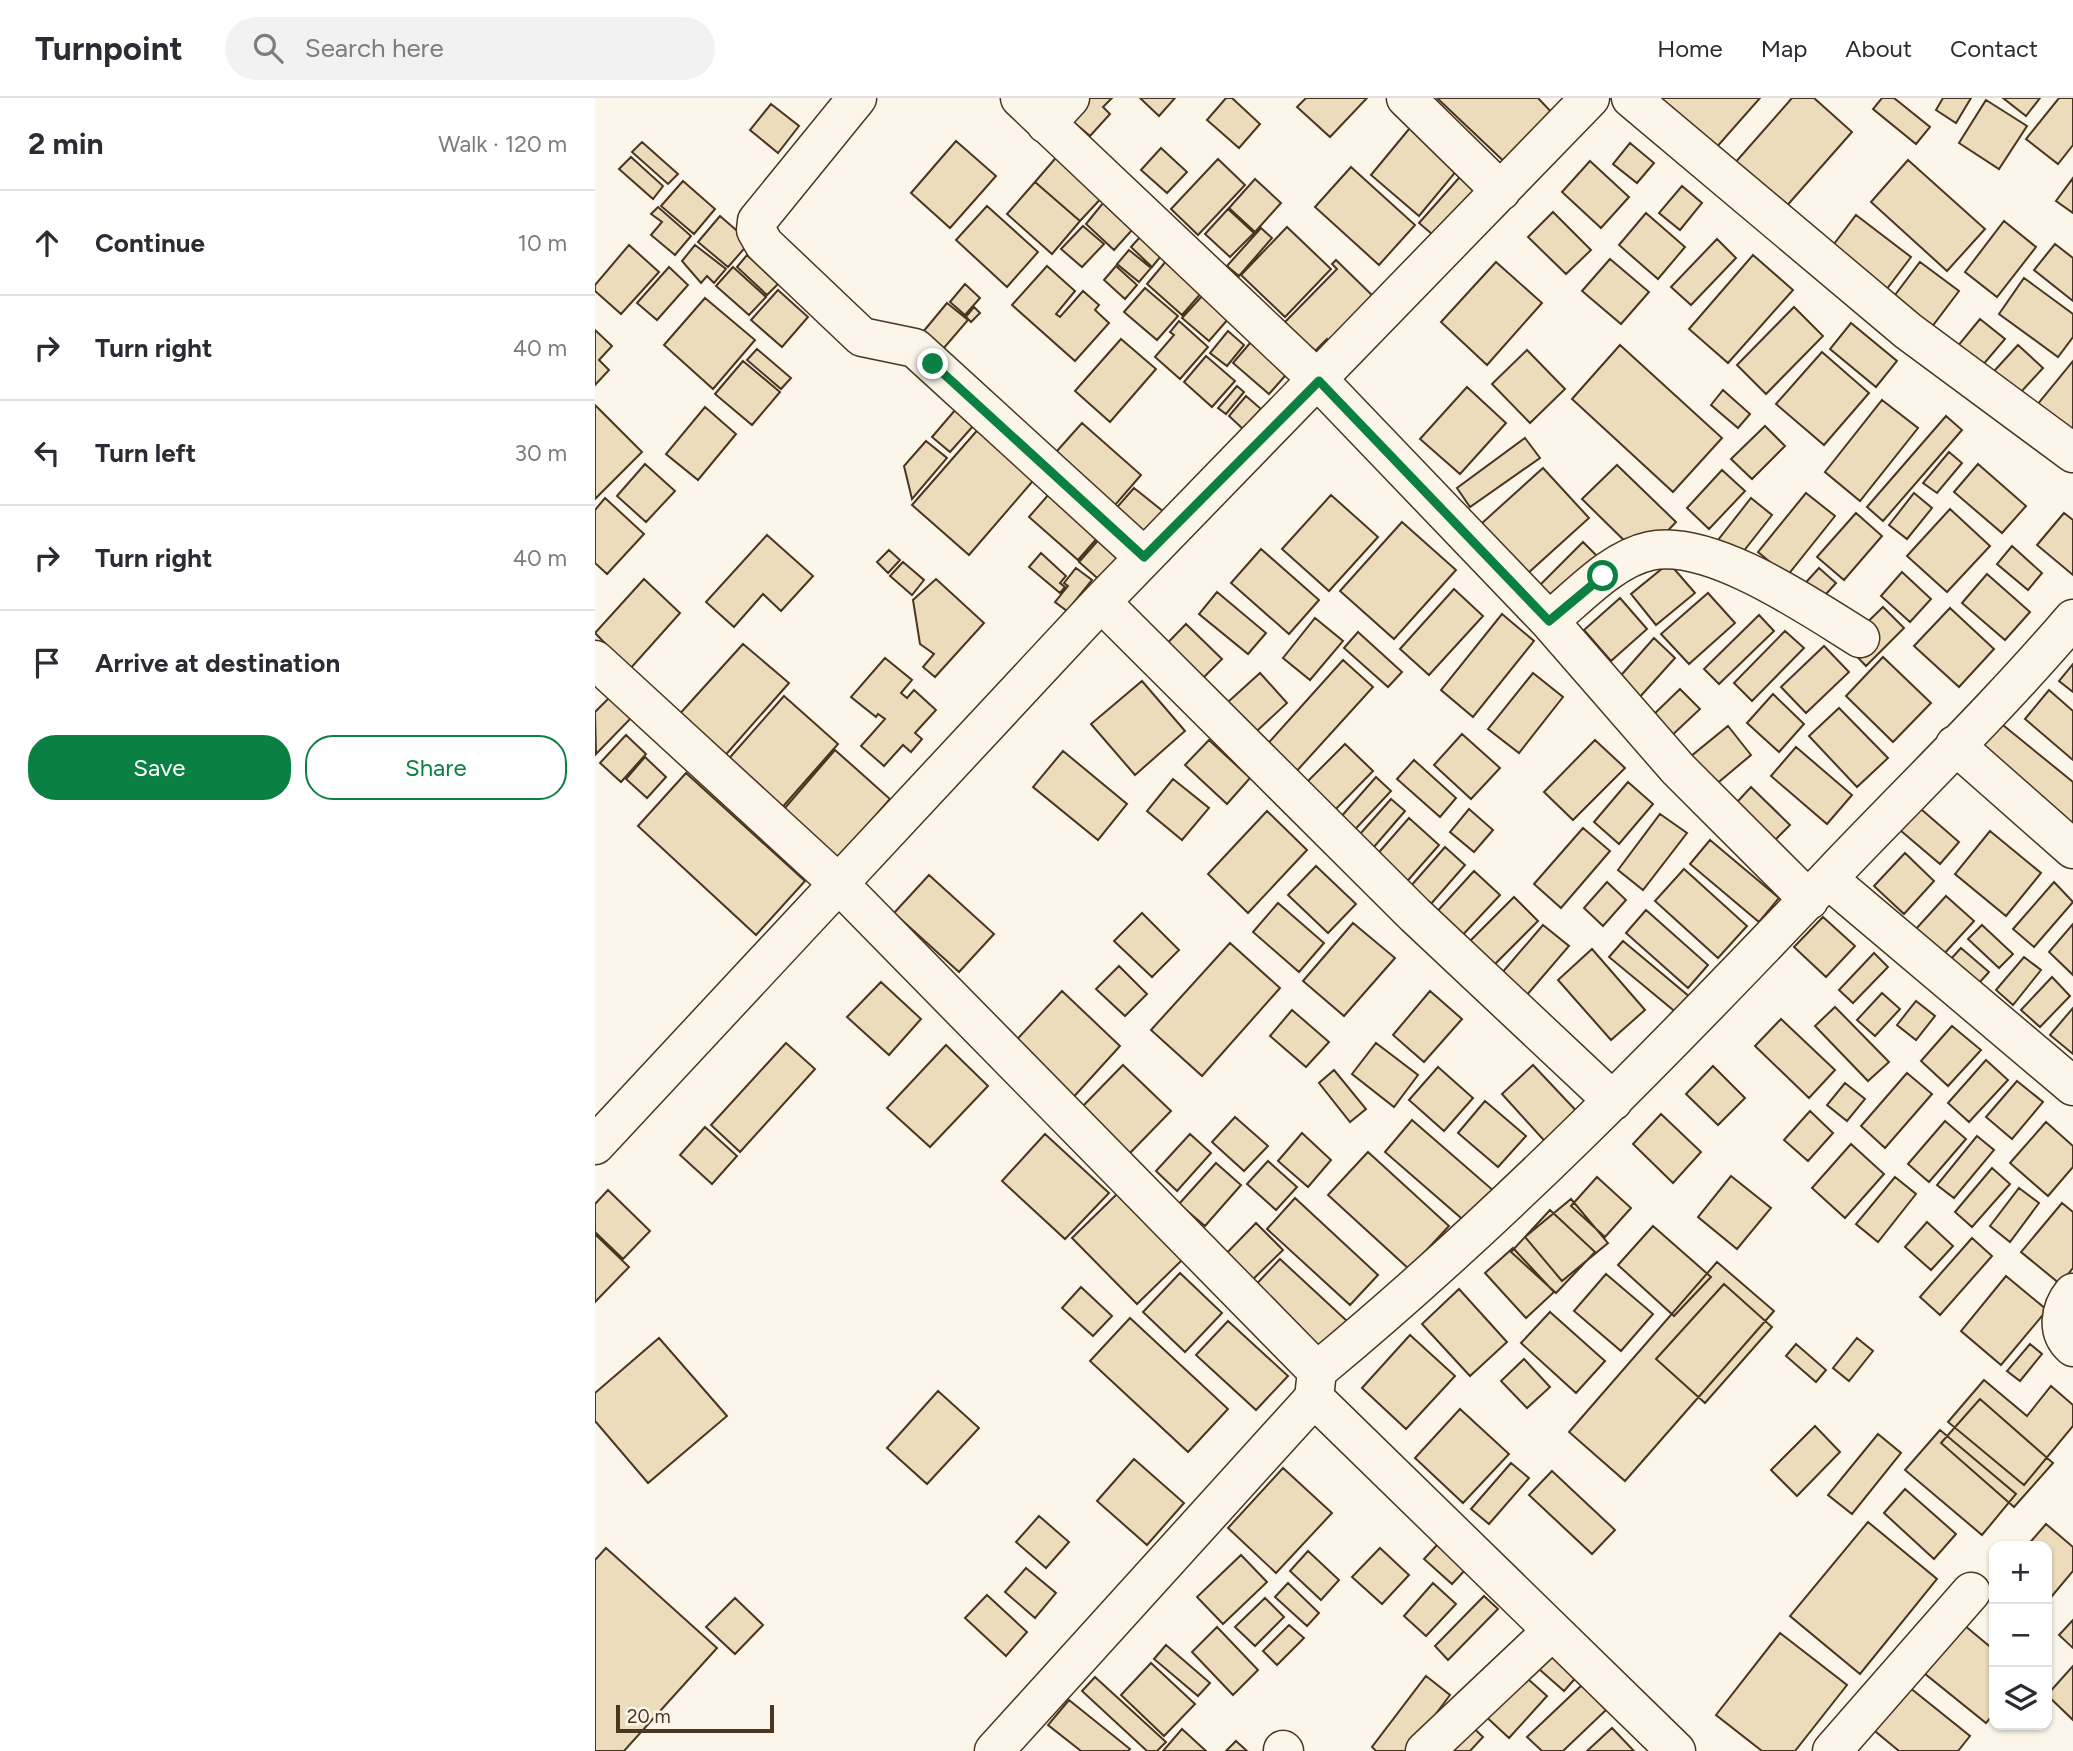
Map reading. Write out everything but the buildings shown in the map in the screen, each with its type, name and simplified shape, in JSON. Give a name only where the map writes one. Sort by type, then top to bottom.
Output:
[{"type":"street","points":[[857,98],[757,220],[756,230],[764,244],[862,337],[915,348],[1144,557]]},
{"type":"street","points":[[1406,98],[1501,191]]},
{"type":"street","points":[[595,1145],[1101,602],[1319,381],[1590,98]]},
{"type":"street","points":[[1631,98],[1908,331],[2073,453]]},
{"type":"street","points":[[1046,107],[1319,381],[1549,621],[1678,769],[1818,889],[2073,1086]]},
{"type":"street","points":[[1549,621],[1626,561],[1649,551],[1674,550],[1768,580],[1860,638]]},
{"type":"street","points":[[1101,602],[1415,915],[1613,1101]]},
{"type":"street","points":[[995,1751],[1315,1385],[1613,1101],[2073,619]]},
{"type":"street","points":[[595,660],[840,885],[1552,1631],[1676,1751]]},
{"type":"street","points":[[1955,745],[2073,849]]},
{"type":"street","points":[[2073,1293],[2064,1304],[2061,1325],[2064,1339],[2073,1347]]},
{"type":"street","points":[[1832,1751],[1971,1592]]},
{"type":"street","points":[[1425,1751],[1552,1631]]},
{"type":"route","points":[[933,364],[1144,557],[1319,381],[1549,621],[1603,576]]}]
